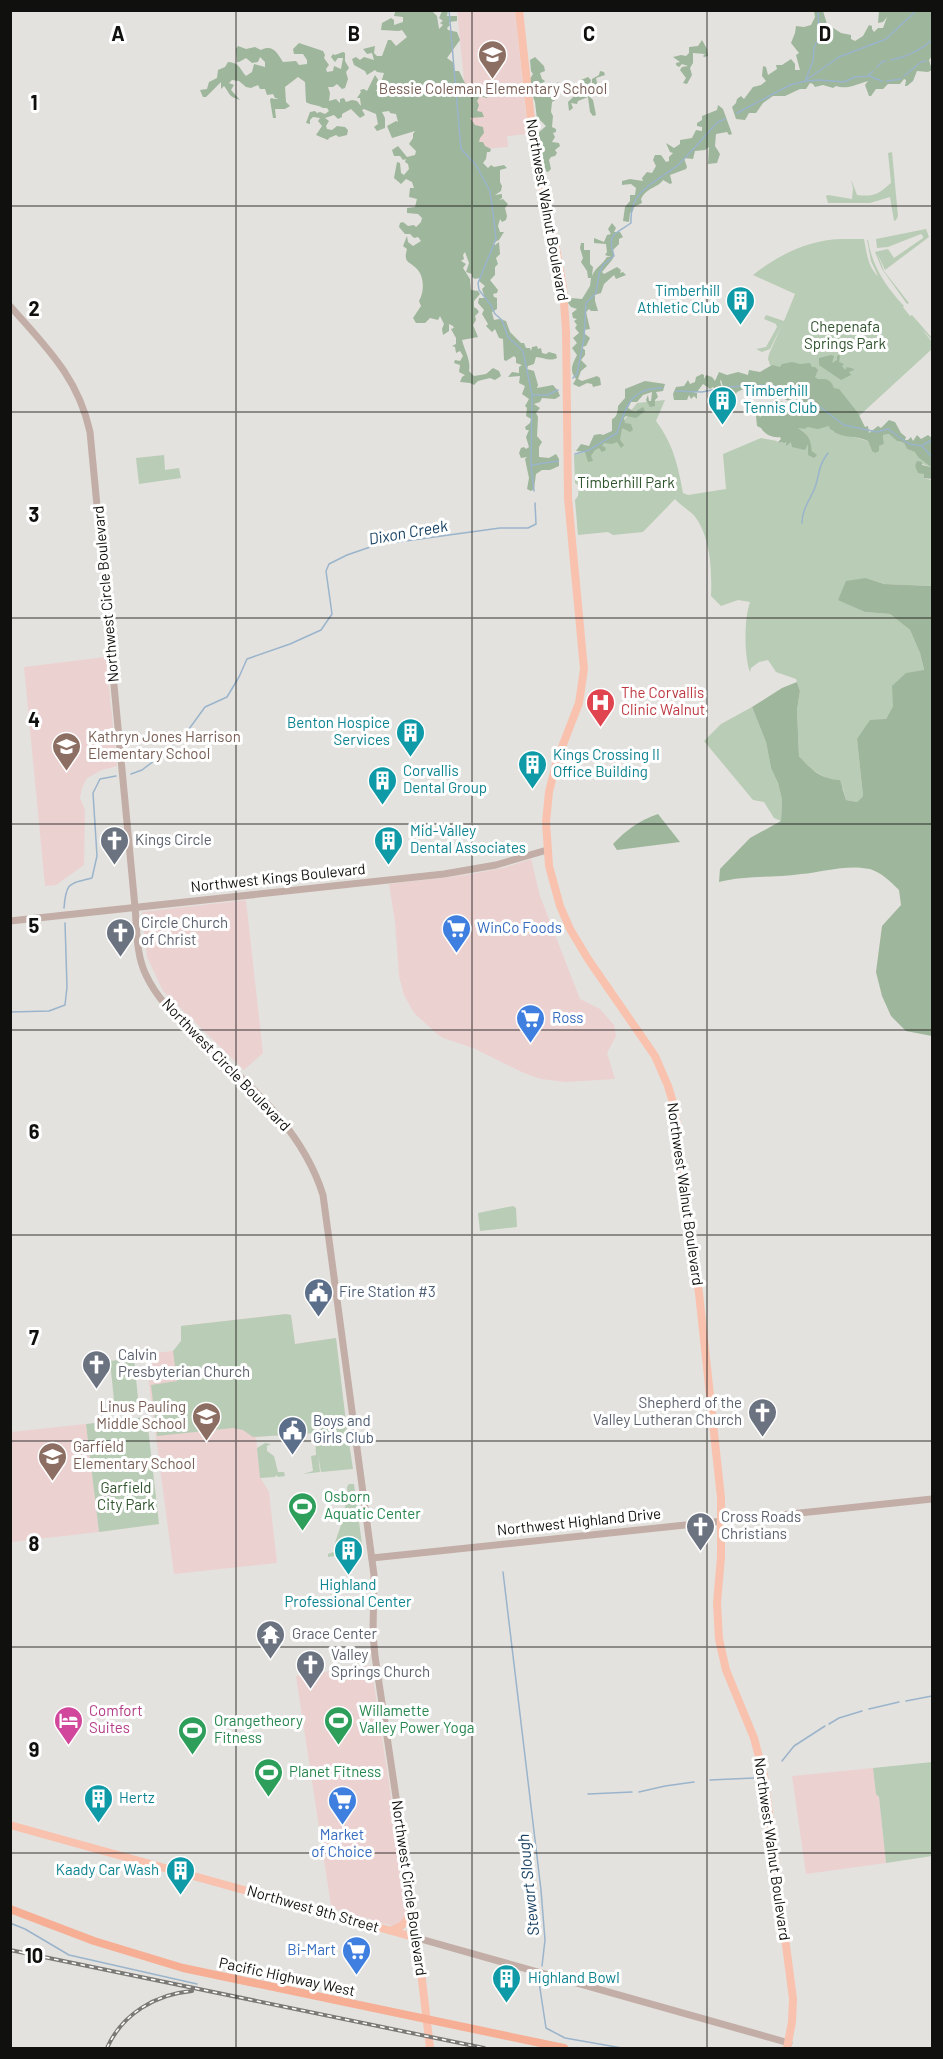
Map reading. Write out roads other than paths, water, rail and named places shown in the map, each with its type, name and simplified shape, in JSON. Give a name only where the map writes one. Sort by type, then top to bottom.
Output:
[{"type":"highway","name":"Pacific Highway West","points":[[10,1909],[94,1941],[183,1968],[564,2049]]},
{"type":"main road","name":"Northwest Walnut Boulevard","points":[[519,10],[536,166],[555,243],[563,288],[566,332],[568,498],[584,669],[579,703],[551,782],[546,822],[547,850],[554,890],[570,929],[655,1056],[673,1099],[699,1293],[722,1521],[717,1603],[719,1639],[726,1671],[754,1738],[764,1776],[792,1991],[792,2022],[788,2046]]},
{"type":"main road","name":"Northwest Circle Boulevard","points":[[10,306],[71,379],[84,407],[90,432],[135,907],[144,969],[158,996],[287,1126],[309,1160],[320,1185],[328,1221],[372,1558],[375,1590],[373,1629],[375,1656],[411,1893],[429,2049]]},
{"type":"main road","name":"Northwest Kings Boulevard","points":[[10,921],[444,874],[496,865],[547,850]]},
{"type":"main road","name":"Northwest Highland Drive","points":[[372,1558],[933,1499]]},
{"type":"main road","name":"Northwest 9th Street","points":[[10,1825],[389,1930],[788,2046]]},
{"type":"main road","points":[[389,1930],[406,1923],[410,1912],[411,1893]]},
{"type":"waterway","name":"Dixon Creek","points":[[449,10],[461,149],[476,165],[490,191],[496,239],[478,283],[479,290],[495,314],[502,320],[508,337],[523,351],[532,395],[531,465],[534,491]]},
{"type":"waterway","points":[[806,79],[813,61],[814,47],[819,38],[818,10]]},
{"type":"waterway","points":[[806,80],[839,57],[886,39],[917,10]]},
{"type":"waterway","points":[[891,60],[913,53],[932,40]]},
{"type":"waterway","points":[[877,67],[886,61]]},
{"type":"waterway","points":[[904,76],[921,62],[926,61]]},
{"type":"waterway","points":[[737,113],[790,85],[819,80],[844,82],[855,77],[868,76],[873,71]]},
{"type":"waterway","points":[[869,76],[882,81]]},
{"type":"waterway","points":[[887,81],[901,79]]},
{"type":"waterway","points":[[573,378],[577,374],[584,339],[586,303],[596,293],[603,265],[614,256],[611,243],[613,235],[631,223],[632,211],[640,194],[679,164],[718,122],[725,119]]},
{"type":"waterway","points":[[676,391],[702,392],[726,387],[771,385],[804,395],[844,425],[877,432],[888,429],[909,444],[922,446],[932,457]]},
{"type":"waterway","points":[[575,454],[589,450],[617,433],[623,415],[636,395],[643,391],[662,388]]},
{"type":"waterway","points":[[533,395],[547,395],[558,390]]},
{"type":"waterway","points":[[923,445],[932,440]]},
{"type":"waterway","points":[[802,523],[804,510],[828,453]]},
{"type":"waterway","points":[[532,465],[558,461]]},
{"type":"waterway","name":"Dixon Creek","points":[[131,774],[142,770],[163,754],[189,729],[205,707],[227,697],[247,659],[321,630],[332,614],[326,571],[329,564],[376,545],[500,528],[528,528],[536,524],[535,503]]},
{"type":"waterway","name":"Dixon Creek","points":[[64,908],[66,893],[70,886],[92,878],[97,856],[93,793],[100,779],[116,776]]},
{"type":"waterway","name":"Dixon Creek","points":[[10,1012],[49,1011],[65,1005],[67,987],[65,923]]},
{"type":"waterway","points":[[503,1572],[541,1890],[545,1940],[542,1966]]},
{"type":"waterway","name":"Stewart Slough","points":[[906,1701],[932,1696]]},
{"type":"waterway","name":"Stewart Slough","points":[[869,1709],[899,1702]]},
{"type":"waterway","name":"Stewart Slough","points":[[829,1724],[839,1718],[862,1711]]},
{"type":"waterway","name":"Stewart Slough","points":[[782,1761],[794,1746],[825,1726]]},
{"type":"waterway","name":"Stewart Slough","points":[[710,1780],[754,1778]]},
{"type":"waterway","name":"Stewart Slough","points":[[639,1792],[694,1782]]},
{"type":"waterway","name":"Stewart Slough","points":[[588,1794],[632,1792]]},
{"type":"waterway","points":[[10,1923],[25,1929],[69,1955],[197,1984]]},
{"type":"waterway","name":"Stewart Slough","points":[[539,1982],[546,2028],[565,2038],[622,2048]]},
{"type":"railway","points":[[10,1950],[484,2048]]},
{"type":"railway","points":[[107,2048],[122,2025],[142,2008],[166,1996],[192,1991]]},
{"type":"place","name":"Bessie Coleman Elementary School","points":[[493,80]]},
{"type":"place","name":"Timberhill Athletic Club","points":[[741,326]]},
{"type":"place","name":"Timberhill Tennis Club","points":[[722,426]]},
{"type":"place","name":"The Corvallis Clinic Walnut","points":[[600,728]]},
{"type":"place","name":"Benton Hospice Services","points":[[411,758]]},
{"type":"place","name":"Kathryn Jones Harrison Elementary School","points":[[67,772]]},
{"type":"place","name":"Kings Crossing II Office Building","points":[[532,790]]},
{"type":"place","name":"Corvallis Dental Group","points":[[382,806]]},
{"type":"place","name":"Kings Circle","points":[[114,866]]},
{"type":"place","name":"Mid-Valley Dental Associates","points":[[389,866]]},
{"type":"place","name":"WinCo Foods","points":[[456,954]]},
{"type":"place","name":"Circle Church of Christ","points":[[120,958]]},
{"type":"place","name":"Ross","points":[[531,1044]]},
{"type":"place","name":"Fire Station #3","points":[[318,1318]]},
{"type":"place","name":"Calvin Presbyterian Church","points":[[97,1390]]},
{"type":"place","name":"Shepherd of the Valley Lutheran Church","points":[[763,1438]]},
{"type":"place","name":"Linus Pauling Middle School","points":[[207,1442]]},
{"type":"place","name":"Boys and Girls Club","points":[[292,1456]]},
{"type":"place","name":"Garfield Elementary School","points":[[52,1482]]},
{"type":"place","name":"Osborn Aquatic Center","points":[[303,1532]]},
{"type":"place","name":"Cross Roads Christians","points":[[700,1552]]},
{"type":"place","name":"Highland Professional Center","points":[[348,1576]]},
{"type":"place","name":"Grace Center","points":[[271,1660]]},
{"type":"place","name":"Valley Springs Church","points":[[310,1690]]},
{"type":"place","name":"Comfort Suites","points":[[68,1746]]},
{"type":"place","name":"Willamette Valley Power Yoga","points":[[338,1746]]},
{"type":"place","name":"Orangetheory Fitness","points":[[193,1756]]},
{"type":"place","name":"Planet Fitness","points":[[268,1798]]},
{"type":"place","name":"Hertz","points":[[98,1824]]},
{"type":"place","name":"Market of Choice","points":[[342,1826]]},
{"type":"place","name":"Kaady Car Wash","points":[[180,1896]]},
{"type":"place","name":"Bi-Mart","points":[[357,1976]]},
{"type":"place","name":"Highland Bowl","points":[[507,2004]]},
{"type":"park label","name":"Chepenafa Springs Park","points":[[845,336]]},
{"type":"park label","name":"Timberhill Park","points":[[626,483]]},
{"type":"park label","name":"Garfield City Park","points":[[126,1496]]}]
